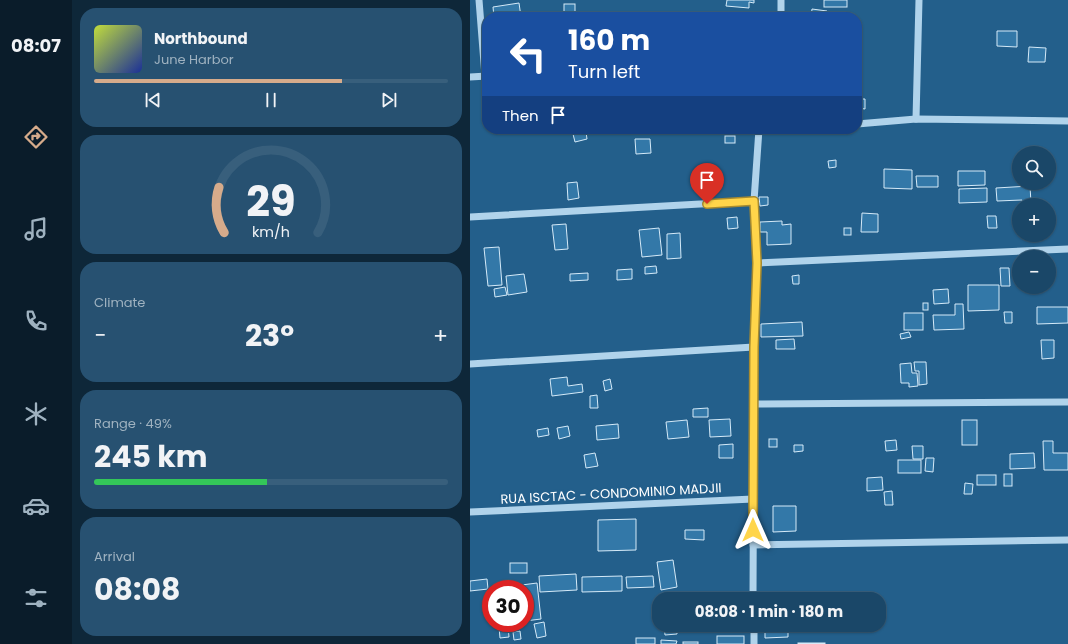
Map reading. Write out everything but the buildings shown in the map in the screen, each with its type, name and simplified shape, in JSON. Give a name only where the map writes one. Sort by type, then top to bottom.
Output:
[{"type":"street","points":[[479,0],[482,33]]},
{"type":"street","points":[[781,0],[781,12]]},
{"type":"street","points":[[916,119],[919,0]]},
{"type":"street","points":[[470,77],[482,76]]},
{"type":"street","points":[[862,124],[916,119],[1068,121]]},
{"type":"street","points":[[754,592],[753,404],[757,263],[754,201],[759,134]]},
{"type":"street","points":[[470,217],[754,201]]},
{"type":"street","points":[[757,263],[1068,249]]},
{"type":"street","points":[[470,364],[754,347]]},
{"type":"street","points":[[753,404],[1068,402]]},
{"type":"street","name":"RUA ISCTAC - CONDOMINIO MADJII","points":[[470,512],[753,499]]},
{"type":"street","points":[[753,545],[1068,540]]},
{"type":"street","points":[[754,632],[754,644]]},
{"type":"route","points":[[707,204],[754,201],[757,263],[753,404],[753,530]]}]
